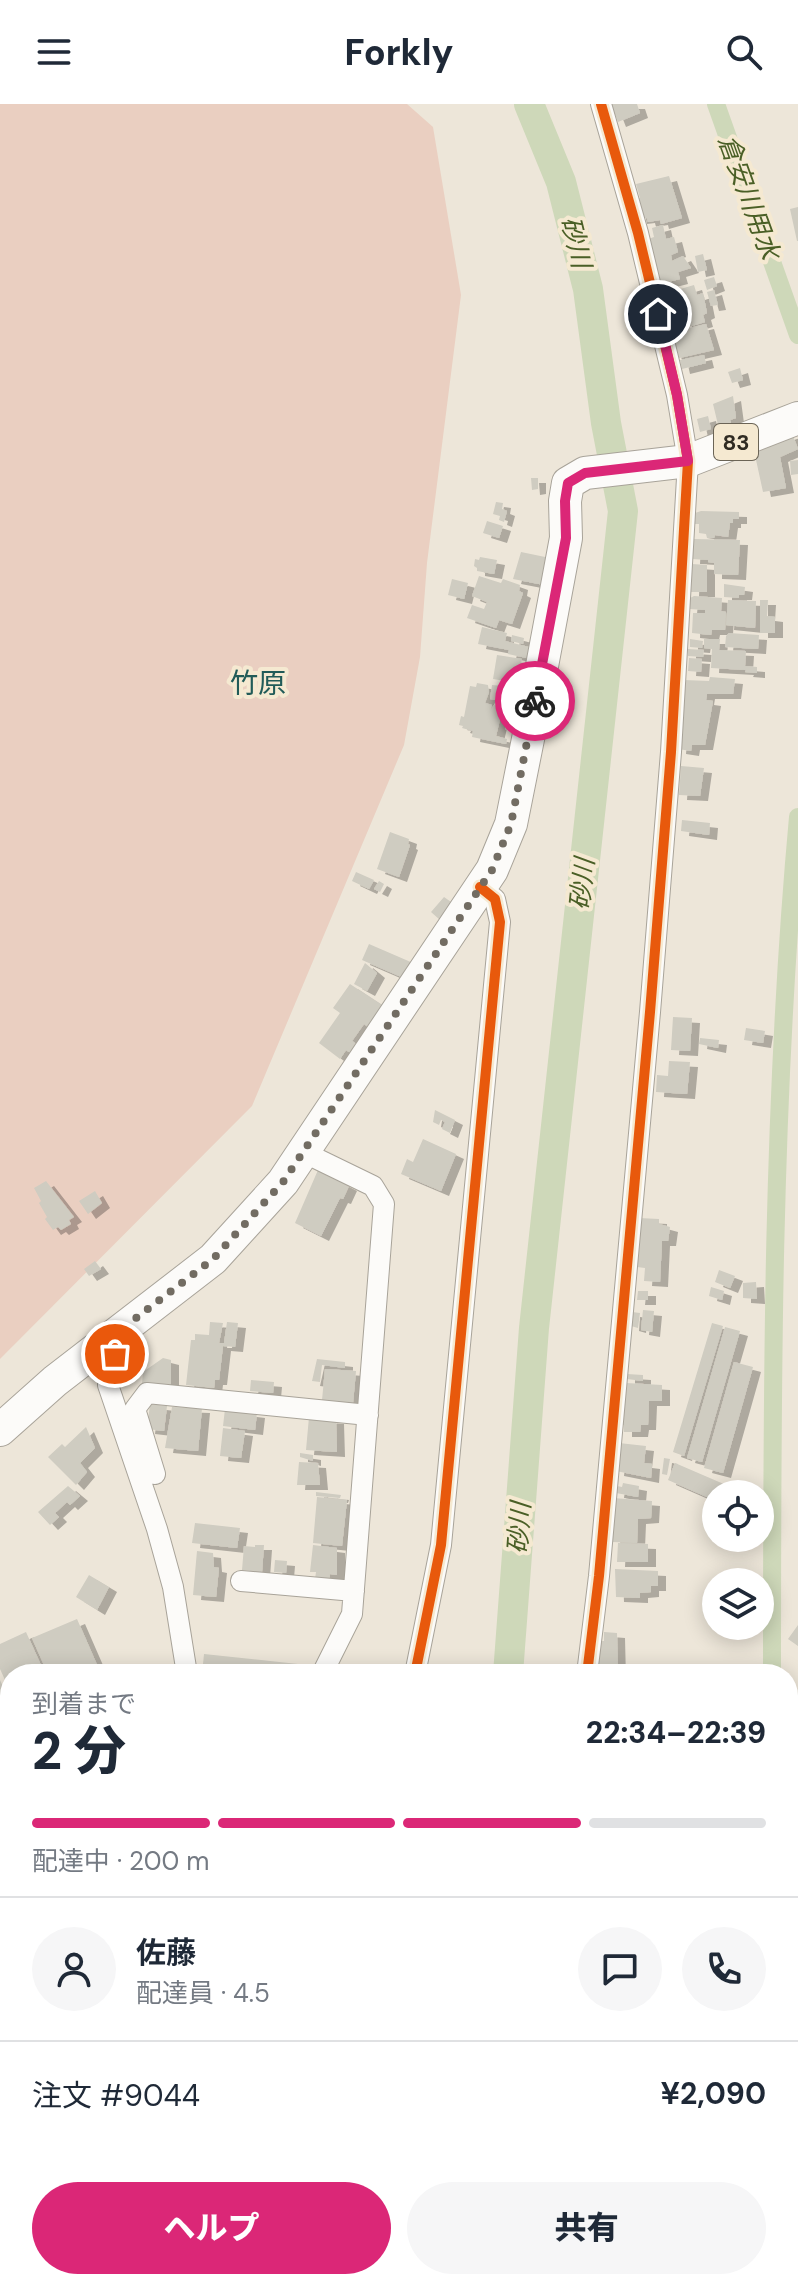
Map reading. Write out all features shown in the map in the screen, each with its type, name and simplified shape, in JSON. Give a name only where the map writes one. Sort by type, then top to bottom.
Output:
[{"type":"main road","name":"83","points":[[0,1430],[55,1381],[213,1259],[283,1182],[492,870],[511,824],[566,538],[568,483],[585,473],[680,462],[798,418]]},
{"type":"street","points":[[588,1664],[599,1576],[671,752],[680,462],[670,366],[638,233],[601,104]]},
{"type":"street","points":[[417,1664],[441,1545],[500,922],[495,899],[480,887]]},
{"type":"street","points":[[303,1152],[373,1186],[384,1204],[352,1614],[334,1664]]},
{"type":"street","points":[[127,1325],[115,1354],[108,1385],[157,1529],[173,1587],[185,1664]]},
{"type":"street","points":[[155,1474],[135,1409],[147,1393],[368,1415]]},
{"type":"street","points":[[241,1581],[354,1591]]},
{"type":"shaded area","points":[[0,104],[407,104],[433,127],[461,295],[427,563],[420,657],[404,745],[252,1106],[0,1359]]},
{"type":"building","points":[[611,104],[637,104],[640,113],[618,122]]},
{"type":"building","points":[[669,176],[682,218],[661,224],[660,220],[648,222],[647,218],[639,219],[635,199],[640,198],[636,184]]},
{"type":"building","points":[[798,207],[798,241],[797,241],[790,209]]},
{"type":"building","points":[[663,225],[666,239],[674,237],[678,252],[671,255],[672,261],[683,256],[691,268],[678,272],[680,279],[656,285],[645,240],[654,237],[652,228]]},
{"type":"building","points":[[703,254],[707,270],[698,272],[695,256]]},
{"type":"building","points":[[714,277],[717,286],[707,290],[704,280]]},
{"type":"building","points":[[694,285],[697,295],[703,293],[707,313],[703,315],[705,322],[685,328],[683,319],[683,326],[675,329],[673,318],[666,320],[660,295]]},
{"type":"building","points":[[714,290],[718,305],[711,306],[707,292]]},
{"type":"building","points":[[706,324],[714,350],[675,359],[668,333]]},
{"type":"building","points":[[704,355],[706,363],[682,369],[680,360]]},
{"type":"building","points":[[740,368],[743,380],[732,383],[728,372]]},
{"type":"building","points":[[733,396],[736,418],[730,420],[732,426],[719,429],[713,404]]},
{"type":"building","points":[[708,416],[711,429],[700,432],[697,419]]},
{"type":"building","points":[[792,433],[798,449],[780,457],[786,488],[763,492],[753,446]]},
{"type":"building","points":[[798,460],[798,474],[791,475],[790,461]]},
{"type":"building","points":[[531,478],[538,478],[538,489],[532,490]]},
{"type":"building","points":[[496,502],[503,503],[502,509],[507,511],[504,522],[499,520],[500,516],[493,514]]},
{"type":"building","points":[[739,512],[739,519],[733,519],[730,523],[728,537],[715,535],[714,538],[707,538],[706,534],[699,533],[699,524],[694,524],[695,513]]},
{"type":"building","points":[[487,521],[503,526],[499,538],[483,533]]},
{"type":"building","points":[[693,539],[740,540],[738,575],[714,574],[714,563],[692,559]]},
{"type":"building","points":[[521,552],[550,558],[544,585],[513,579]]},
{"type":"building","points":[[480,557],[497,560],[494,574],[477,571],[475,559],[479,560]]},
{"type":"building","points":[[692,564],[707,565],[707,592],[691,592]]},
{"type":"building","points":[[479,576],[520,585],[519,591],[523,593],[512,624],[499,620],[496,628],[467,618],[472,605],[484,609],[487,602],[472,596]]},
{"type":"building","points":[[452,579],[468,583],[464,599],[448,595]]},
{"type":"building","points":[[724,584],[745,587],[744,595],[739,595],[739,598],[724,597]]},
{"type":"building","points":[[690,598],[722,598],[721,611],[726,612],[725,630],[712,630],[711,635],[692,633],[693,613],[705,613],[705,610],[689,609]]},
{"type":"building","points":[[728,600],[756,601],[755,628],[726,625]]},
{"type":"building","points":[[760,600],[768,600],[767,616],[775,617],[775,633],[760,633]]},
{"type":"building","points":[[482,627],[507,633],[505,641],[533,648],[531,659],[508,654],[509,650],[478,644]]},
{"type":"building","points":[[729,633],[759,635],[758,649],[725,647]]},
{"type":"building","points":[[512,635],[524,638],[523,644],[511,641]]},
{"type":"building","points":[[690,639],[703,641],[702,648],[690,647]]},
{"type":"building","points":[[704,639],[720,639],[719,650],[746,651],[745,666],[757,667],[757,673],[711,668],[712,649],[704,648]]},
{"type":"building","points":[[688,649],[704,650],[703,657],[688,656]]},
{"type":"building","points":[[497,655],[522,659],[517,683],[493,679]]},
{"type":"building","points":[[689,658],[702,659],[701,672],[688,671]]},
{"type":"building","points":[[710,677],[735,679],[733,694],[707,694],[706,700],[713,701],[705,745],[692,745],[691,751],[678,749],[684,680],[709,681]]},
{"type":"building","points":[[477,683],[488,685],[485,703],[492,705],[490,711],[494,705],[503,707],[496,736],[507,739],[506,744],[472,737],[473,731],[459,725],[461,716],[464,717],[470,686],[476,687]]},
{"type":"building","points":[[492,685],[526,688],[523,705],[490,699]]},
{"type":"building","points":[[508,718],[514,720],[511,731],[505,729]]},
{"type":"building","points":[[681,766],[704,768],[700,796],[679,795]]},
{"type":"building","points":[[682,820],[710,823],[709,835],[681,831]]},
{"type":"building","points":[[390,832],[409,839],[410,845],[399,877],[377,869]]},
{"type":"building","points":[[356,872],[374,880],[369,889],[352,881]]},
{"type":"building","points":[[379,881],[384,884],[380,892],[374,889]]},
{"type":"building","points":[[444,897],[454,904],[440,920],[431,912]]},
{"type":"building","points":[[369,944],[413,963],[406,979],[362,960]]},
{"type":"building","points":[[365,963],[377,973],[367,991],[354,984]]},
{"type":"building","points":[[350,984],[385,1007],[371,1029],[364,1024],[352,1041],[361,1047],[355,1056],[346,1050],[340,1059],[319,1043],[340,1013],[333,1008]]},
{"type":"building","points":[[673,1017],[692,1018],[690,1051],[671,1050]]},
{"type":"building","points":[[746,1028],[765,1031],[763,1043],[744,1040]]},
{"type":"building","points":[[700,1038],[719,1040],[718,1048],[699,1044]]},
{"type":"building","points":[[669,1061],[690,1062],[687,1094],[656,1092],[657,1075],[668,1076]]},
{"type":"building","points":[[435,1110],[455,1120],[450,1133],[442,1129],[445,1122],[441,1120],[439,1125],[433,1122]]},
{"type":"building","points":[[423,1139],[456,1154],[441,1191],[401,1174],[407,1159],[413,1162]]},
{"type":"building","points":[[318,1170],[349,1186],[321,1236],[295,1223]]},
{"type":"building","points":[[46,1181],[74,1217],[69,1220],[71,1224],[61,1230],[58,1227],[53,1230],[45,1219],[47,1217],[34,1188]]},
{"type":"building","points":[[95,1191],[102,1203],[88,1214],[79,1201]]},
{"type":"building","points":[[639,1218],[659,1219],[659,1224],[670,1227],[668,1241],[662,1241],[660,1282],[644,1281],[645,1268],[637,1267]]},
{"type":"building","points":[[95,1261],[101,1269],[89,1276],[84,1269]]},
{"type":"building","points":[[719,1270],[735,1276],[730,1288],[715,1282]]},
{"type":"building","points":[[756,1282],[757,1299],[743,1298],[743,1283]]},
{"type":"building","points":[[711,1287],[724,1291],[722,1300],[709,1296]]},
{"type":"building","points":[[638,1291],[648,1291],[648,1300],[637,1300]]},
{"type":"building","points":[[643,1310],[654,1311],[652,1332],[641,1330]]},
{"type":"building","points":[[632,1312],[640,1313],[638,1328],[631,1326]]},
{"type":"building","points":[[210,1322],[223,1323],[219,1343],[224,1343],[227,1322],[238,1323],[235,1347],[223,1346],[219,1380],[215,1380],[214,1388],[186,1385],[191,1340],[195,1340],[195,1334],[209,1335]]},
{"type":"building","points":[[712,1323],[723,1326],[684,1456],[673,1452]]},
{"type":"building","points":[[725,1327],[740,1331],[702,1462],[687,1458]]},
{"type":"building","points":[[163,1358],[171,1360],[171,1387],[142,1384],[143,1372]]},
{"type":"building","points":[[317,1359],[345,1362],[345,1368],[322,1365],[320,1382],[312,1381]]},
{"type":"building","points":[[734,1362],[753,1367],[723,1473],[704,1468]]},
{"type":"building","points":[[325,1369],[356,1371],[353,1403],[322,1400]]},
{"type":"building","points":[[627,1374],[643,1375],[643,1381],[627,1379]]},
{"type":"building","points":[[251,1380],[274,1382],[273,1393],[250,1391]]},
{"type":"building","points":[[626,1383],[662,1385],[662,1401],[649,1401],[648,1425],[641,1425],[640,1432],[624,1432],[624,1425],[621,1425]]},
{"type":"building","points":[[150,1404],[167,1406],[164,1431],[147,1429]]},
{"type":"building","points":[[172,1407],[202,1408],[198,1451],[165,1448]]},
{"type":"building","points":[[225,1409],[257,1413],[255,1430],[223,1426]]},
{"type":"building","points":[[309,1417],[336,1419],[337,1452],[306,1450]]},
{"type":"building","points":[[86,1427],[95,1448],[80,1463],[87,1472],[76,1485],[48,1457],[62,1444],[65,1447]]},
{"type":"building","points":[[223,1428],[245,1431],[241,1458],[220,1456]]},
{"type":"building","points":[[619,1443],[646,1446],[644,1463],[652,1464],[651,1478],[616,1471]]},
{"type":"building","points":[[300,1453],[313,1455],[313,1461],[300,1457]]},
{"type":"building","points":[[664,1458],[670,1459],[667,1475],[662,1474]]},
{"type":"building","points":[[299,1462],[318,1463],[320,1485],[297,1485]]},
{"type":"building","points":[[675,1463],[714,1480],[702,1480],[702,1495],[668,1480]]},
{"type":"building","points":[[623,1483],[639,1486],[638,1497],[616,1493],[617,1486],[622,1487]]},
{"type":"building","points":[[68,1486],[80,1496],[55,1513],[59,1517],[50,1525],[38,1512]]},
{"type":"building","points":[[316,1492],[341,1495],[340,1498],[316,1496]]},
{"type":"building","points":[[317,1497],[347,1500],[342,1546],[313,1543]]},
{"type":"building","points":[[613,1498],[652,1501],[651,1518],[638,1519],[637,1543],[612,1542]]},
{"type":"building","points":[[195,1523],[240,1528],[237,1548],[192,1543]]},
{"type":"building","points":[[618,1543],[648,1544],[648,1562],[617,1562]]},
{"type":"building","points":[[264,1545],[262,1572],[242,1570],[244,1546]]},
{"type":"building","points":[[313,1545],[337,1548],[337,1575],[330,1574],[329,1581],[315,1579],[316,1572],[310,1572]]},
{"type":"building","points":[[197,1551],[213,1553],[214,1567],[219,1568],[216,1597],[193,1595]]},
{"type":"building","points":[[275,1560],[287,1561],[286,1573],[274,1572]]},
{"type":"building","points":[[615,1569],[658,1571],[658,1586],[651,1586],[651,1592],[640,1593],[640,1598],[616,1597]]},
{"type":"building","points":[[89,1575],[109,1587],[97,1610],[76,1597]]},
{"type":"building","points":[[77,1619],[97,1664],[44,1664],[32,1638]]},
{"type":"building","points":[[798,1625],[798,1646],[788,1639]]},
{"type":"building","points":[[26,1632],[40,1664],[0,1664],[0,1644]]},
{"type":"building","points":[[604,1632],[617,1633],[618,1664],[597,1664],[598,1641],[604,1641]]},
{"type":"building","points":[[204,1654],[298,1664],[203,1664]]},
{"type":"waterway","name":"砂川","points":[[509,1664],[534,1328],[623,511],[606,423],[588,289],[561,182],[529,104]]},
{"type":"waterway","name":"倉安川用水","points":[[716,104],[798,335]]},
{"type":"waterway","name":"倉安川用水","points":[[772,1664],[773,1352],[778,1138],[798,817]]},
{"type":"cycle path","points":[[588,1664],[599,1576],[650,1012],[671,752],[688,461],[677,395],[638,233],[601,104]]},
{"type":"cycle path","points":[[417,1664],[441,1545],[500,922],[495,899],[480,887]]},
{"type":"way so far","points":[[115,1354],[127,1325],[213,1259],[283,1182],[492,870],[511,824],[535,701]]},
{"type":"district","name":"竹原","points":[[258,683]]},
{"type":"route","points":[[535,701],[566,538],[568,483],[585,473],[688,461],[677,395],[658,314]]}]
